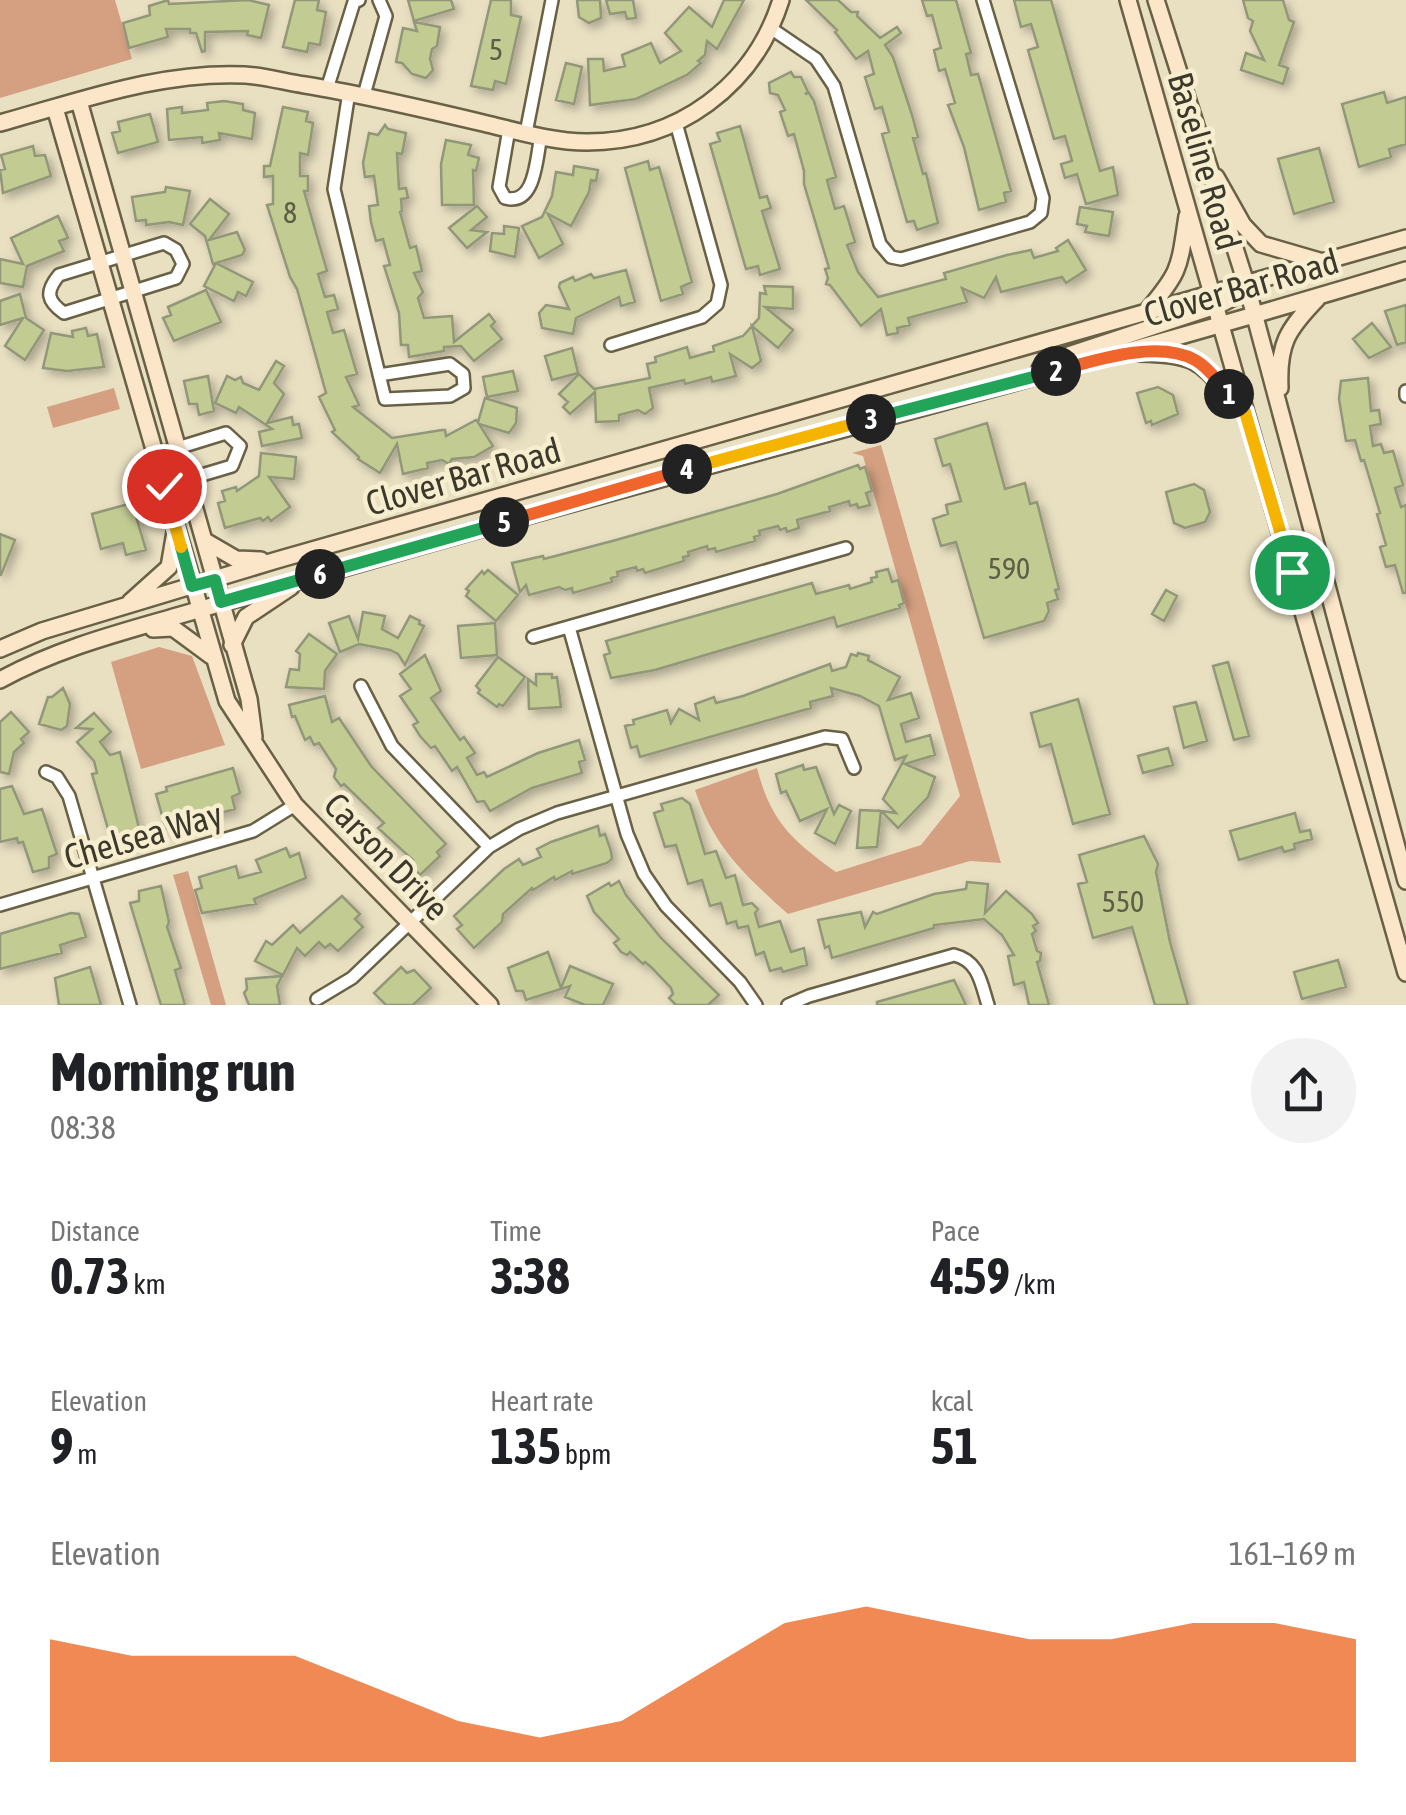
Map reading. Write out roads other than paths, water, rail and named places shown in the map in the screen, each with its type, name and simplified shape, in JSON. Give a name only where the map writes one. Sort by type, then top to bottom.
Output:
[{"type":"main road","points":[[0,123],[158,79],[245,76],[356,94],[525,133],[586,142],[618,140],[676,124],[725,91],[772,29],[781,0]]},
{"type":"main road","name":"Baseline Road","points":[[1128,0],[1406,973]]},
{"type":"main road","name":"Baseline Road","points":[[1156,0],[1246,284],[1406,881]]},
{"type":"main road","name":"Carson Drive","points":[[79,101],[249,698],[254,740]]},
{"type":"main road","name":"Carson Drive","points":[[55,108],[226,702],[295,805],[490,1005]]},
{"type":"main road","points":[[1205,161],[1254,238],[1268,247],[1323,262]]},
{"type":"main road","points":[[1146,313],[1178,271],[1188,212]]},
{"type":"main road","name":"Clover Bar Road","points":[[0,650],[42,631],[277,560],[1146,313],[1213,300],[1246,284],[1406,238]]},
{"type":"main road","name":"Clover Bar Road","points":[[0,680],[28,664],[221,602],[694,468],[1125,352],[1406,270]]},
{"type":"main road","points":[[1281,420],[1278,360],[1289,328],[1320,296]]},
{"type":"main road","points":[[1008,384],[1065,356],[1213,300]]},
{"type":"main road","points":[[1125,352],[1164,353],[1196,360],[1245,412]]},
{"type":"main road","points":[[126,606],[168,567],[176,528]]},
{"type":"main road","points":[[204,541],[236,559],[277,560]]},
{"type":"main road","points":[[232,645],[246,617],[302,579]]},
{"type":"main road","points":[[129,630],[173,628],[212,657]]},
{"type":"street","points":[[328,89],[354,2],[359,0]]},
{"type":"street","points":[[379,0],[386,16],[356,94],[334,189],[385,399],[450,396],[464,388],[463,374],[450,364],[380,375]]},
{"type":"street","points":[[525,133],[528,191],[512,200],[505,198],[499,187],[525,133],[552,0]]},
{"type":"street","points":[[772,29],[801,46],[826,71],[839,100],[880,244],[891,257],[902,259],[1030,222],[1042,213],[1043,198],[983,0]]},
{"type":"street","points":[[612,344],[702,318],[718,304],[721,285],[676,124]]},
{"type":"street","points":[[164,243],[176,250],[183,264],[176,278],[64,313],[52,304],[48,296],[50,286],[59,275],[121,257],[164,243]]},
{"type":"street","points":[[155,456],[226,433],[240,446],[232,466],[164,486]]},
{"type":"street","points":[[533,637],[846,548]]},
{"type":"street","points":[[569,627],[632,847],[650,884],[666,906],[740,982],[756,1005]]},
{"type":"street","points":[[361,686],[392,746],[489,848]]},
{"type":"street","points":[[317,999],[352,978],[489,848],[557,812],[833,736],[846,743],[854,768]]},
{"type":"street","points":[[46,772],[57,777],[69,796],[130,1005]]},
{"type":"street","name":"Chelsea Way","points":[[0,905],[253,831],[295,805]]},
{"type":"street","points":[[788,1005],[954,955],[974,966],[988,1005]]}]
